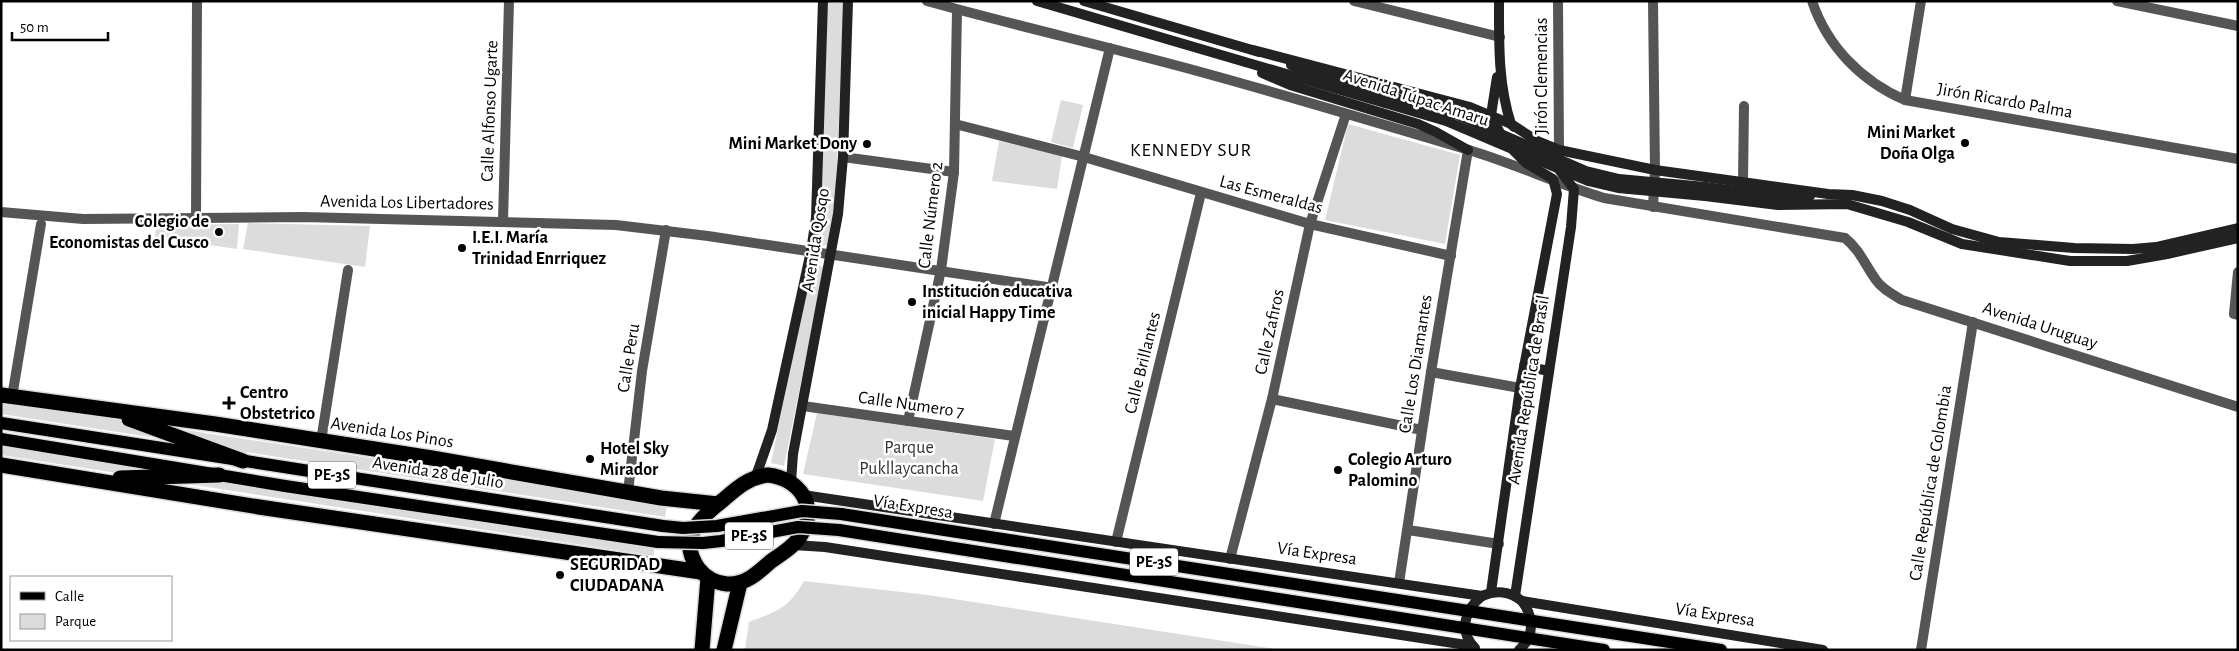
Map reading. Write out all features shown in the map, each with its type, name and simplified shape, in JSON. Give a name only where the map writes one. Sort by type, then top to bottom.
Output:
[{"type":"highway","name":"Avenida Los Pinos","points":[[5,399],[70,405],[321,441],[523,472],[628,492],[718,504]]},
{"type":"highway","points":[[102,410],[242,462]]},
{"type":"highway","points":[[1,456],[46,472]]},
{"type":"highway","points":[[1,465],[259,507],[704,575],[723,583],[740,583],[752,577],[793,545],[801,536],[808,513],[803,495],[791,482],[774,476],[756,476],[743,483],[697,522],[690,539],[690,550],[694,562],[704,575],[702,650]]},
{"type":"highway","points":[[91,480],[219,475]]},
{"type":"highway","points":[[724,650],[740,583]]},
{"type":"main road","name":"Avenida Qosqo","points":[[756,476],[772,430],[811,251],[816,218],[823,1]]},
{"type":"main road","name":"Avenida Qosqo","points":[[791,482],[793,454],[838,214],[843,157],[848,1]]},
{"type":"main road","name":"Avenida Túpac Amaru","points":[[1037,1],[1227,57],[1386,100]]},
{"type":"main road","name":"Avenida Túpac Amaru","points":[[1084,1],[1253,50],[1386,100]]},
{"type":"main road","points":[[1499,1],[1500,63],[1503,95],[1511,124],[1554,164],[1574,190]]},
{"type":"main road","points":[[1253,50],[1470,106],[1511,124],[1537,141],[1559,150],[1655,170],[1828,194]]},
{"type":"main road","points":[[1227,57],[1290,85],[1418,124],[1468,150]]},
{"type":"main road","points":[[1500,63],[1491,115],[1501,136],[1508,145],[1526,162],[1553,179]]},
{"type":"main road","points":[[1470,106],[1480,105],[1486,101],[1493,92],[1496,82]]},
{"type":"main road","points":[[1386,100],[1457,115],[1586,171],[1603,176],[1778,205],[1848,204],[1908,222],[1962,244],[2070,261],[2127,261],[2238,238]]},
{"type":"main road","name":"Avenida República de Brasil","points":[[1486,594],[1499,544],[1520,388],[1557,194],[1553,179]]},
{"type":"main road","name":"Avenida República de Brasil","points":[[1518,599],[1574,190]]},
{"type":"main road","points":[[1705,192],[1784,196],[1852,195],[1882,201],[1910,210],[1952,229],[1999,242],[2074,248],[2133,249],[2156,247],[2238,228]]},
{"type":"main road","points":[[1524,366],[1549,370]]},
{"type":"main road","name":"Avenida 28 de Julio","points":[[1,423],[663,526],[683,528],[709,527],[802,511],[841,514]]},
{"type":"main road","name":"Avenida 28 de Julio","points":[[1,439],[219,475],[658,542],[703,543],[798,527],[839,530]]},
{"type":"main road","name":"Vía Expresa","points":[[803,495],[1400,583],[1486,594],[1499,591],[1518,599],[1823,650]]},
{"type":"main road","name":"Vía Expresa","points":[[841,514],[1721,650]]},
{"type":"main road","name":"Vía Expresa","points":[[839,530],[1604,650]]},
{"type":"main road","name":"PE-3S","points":[[793,545],[825,547],[1475,648]]},
{"type":"main road","points":[[1475,648],[1465,628],[1468,610],[1486,594]]},
{"type":"main road","points":[[1518,599],[1531,620],[1529,638],[1519,650]]},
{"type":"street","points":[[196,217],[197,1]]},
{"type":"street","name":"Calle Alfonso Ugarte","points":[[503,221],[509,1]]},
{"type":"street","name":"Avenida Túpac Amaru","points":[[927,1],[1110,48],[1346,114],[1468,150],[1553,179],[1574,190],[1604,198],[1726,220],[1828,234],[1845,238],[1855,246]]},
{"type":"street","points":[[1354,1],[1500,37]]},
{"type":"street","name":"Jirón Clemencias","points":[[1558,1],[1559,150]]},
{"type":"street","points":[[1653,1],[1655,170],[1653,207]]},
{"type":"street","name":"Jirón Ricardo Palma","points":[[1812,1],[1818,21],[1840,53],[1860,74],[1887,92],[1905,100],[2238,159]]},
{"type":"street","points":[[1905,100],[1921,1]]},
{"type":"street","points":[[2117,1],[2238,26]]},
{"type":"street","name":"Calle Número 2","points":[[908,421],[941,270],[954,172],[957,10]]},
{"type":"street","points":[[994,524],[1110,48]]},
{"type":"street","points":[[1743,181],[1744,106]]},
{"type":"street","name":"Calle Zafiros","points":[[1230,559],[1272,399],[1310,224],[1346,114]]},
{"type":"street","name":"Las Esmeraldas","points":[[956,124],[1084,157],[1310,224],[1451,256]]},
{"type":"street","name":"Calle Los Diamantes","points":[[1400,583],[1431,372],[1468,150]]},
{"type":"street","points":[[843,157],[954,172]]},
{"type":"street","name":"Calle Brillantes","points":[[1116,542],[1201,193]]},
{"type":"street","name":"Avenida Los Libertadores","points":[[1,212],[83,219],[196,217],[503,221],[616,225],[666,230],[1053,288]]},
{"type":"street","points":[[5,399],[41,224]]},
{"type":"street","name":"Calle Peru","points":[[628,492],[642,371],[666,230]]},
{"type":"street","name":"Avenida Uruguay","points":[[1855,246],[1876,281],[1887,291],[1902,300],[2238,407]]},
{"type":"street","points":[[321,441],[348,270]]},
{"type":"street","points":[[2238,272],[2234,314],[2238,315]]},
{"type":"street","name":"Calle República de Colombia","points":[[1921,650],[1973,322]]},
{"type":"street","points":[[1431,372],[1520,388]]},
{"type":"street","points":[[1272,399],[1422,430]]},
{"type":"street","name":"Calle Numero 7","points":[[803,406],[1014,436]]},
{"type":"street","points":[[1408,530],[1499,544]]},
{"type":"green space","points":[[828,1],[844,1],[836,187],[830,245],[818,246]]},
{"type":"green space","points":[[1061,100],[1083,105],[1073,148],[1051,142]]},
{"type":"green space","points":[[1348,124],[1460,155],[1445,244],[1325,220]]},
{"type":"green space","points":[[999,141],[1062,156],[1057,189],[992,181]]},
{"type":"green space","points":[[248,223],[370,226],[365,267],[243,249]]},
{"type":"green space","points":[[239,224],[237,249],[155,237],[156,225]]},
{"type":"green space","points":[[812,260],[824,268],[784,466],[771,463]]},
{"type":"green space","points":[[1,402],[667,505],[665,517],[1,414]]},
{"type":"green space","name":"Parque Pukllaycancha","points":[[817,413],[995,439],[983,501],[803,474]]},
{"type":"green space","points":[[1,444],[654,547],[654,556],[1,455]]},
{"type":"green space","points":[[804,581],[928,595],[1282,650],[745,650],[749,622],[781,608],[793,598]]},
{"type":"place","name":"Mini Market Doña Olga","points":[[1965,143]]},
{"type":"place","name":"Mini Market Dony","points":[[867,144]]},
{"type":"place","name":"Colegio de Economistas del Cusco","points":[[219,232]]},
{"type":"place","name":"I.E.I. María Trinidad Enrriquez","points":[[462,248]]},
{"type":"place","name":"Institución educativa inicial Happy Time","points":[[912,302]]},
{"type":"place","name":"Centro Obstetrico","points":[[229,403]]},
{"type":"place","name":"Hotel Sky Mirador","points":[[590,459]]},
{"type":"place","name":"Colegio Arturo Palomino","points":[[1338,470]]},
{"type":"place","name":"SEGURIDAD CIUDADANA","points":[[560,575]]},
{"type":"district","name":"KENNEDY SUR","points":[[1191,150]]}]
